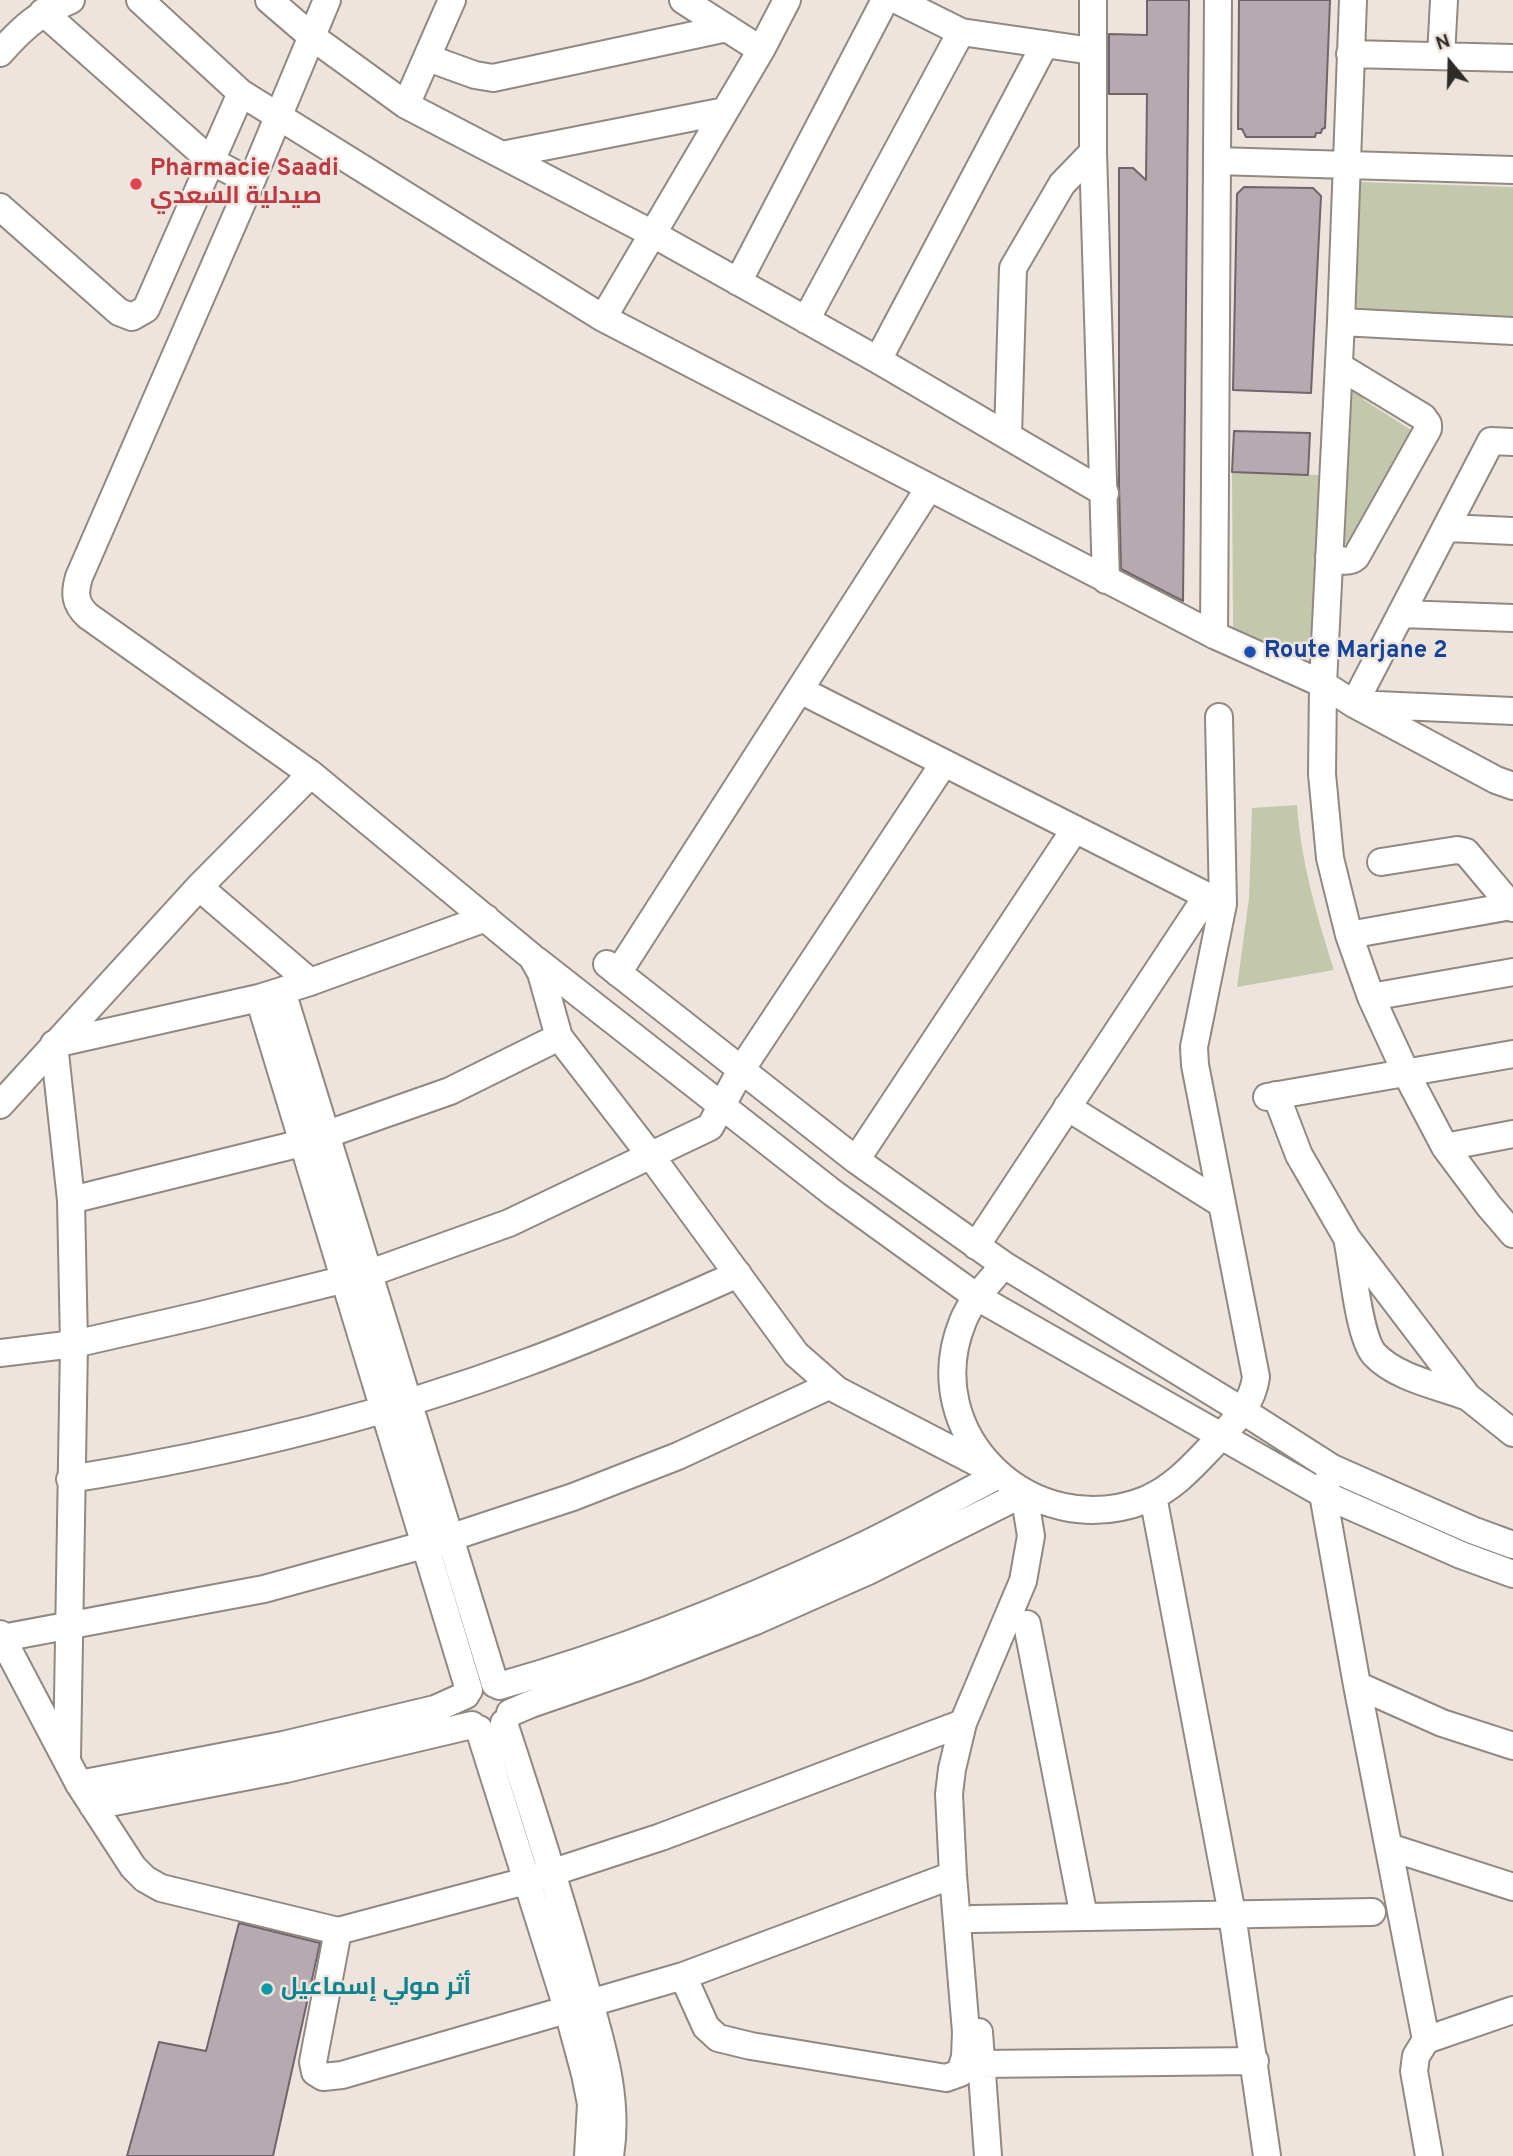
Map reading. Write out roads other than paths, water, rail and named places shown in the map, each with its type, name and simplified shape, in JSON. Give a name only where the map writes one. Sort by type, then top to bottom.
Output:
[{"type":"street","points":[[0,53],[43,12],[71,0]]},
{"type":"street","points":[[140,0],[241,93],[603,318],[1214,635],[1322,684],[1496,780],[1513,786]]},
{"type":"street","points":[[269,0],[311,36],[406,105],[653,234],[878,360],[1105,493]]},
{"type":"street","points":[[327,0],[79,577],[75,591],[80,609],[311,774],[532,957],[722,1107],[833,1193],[977,1297],[1322,1494],[1461,1555],[1513,1574]]},
{"type":"street","points":[[406,105],[452,0]]},
{"type":"street","points":[[683,0],[761,50]]},
{"type":"street","points":[[603,318],[761,50],[787,0]]},
{"type":"street","points":[[738,282],[885,0]]},
{"type":"street","points":[[897,0],[961,32],[1092,51]]},
{"type":"street","points":[[1093,0],[1093,152],[1106,580]]},
{"type":"street","points":[[1214,635],[1218,0]]},
{"type":"street","points":[[1353,0],[1341,322],[1322,684],[1323,807],[1330,858],[1349,934],[1371,997],[1406,1073],[1445,1147],[1501,1204],[1513,1234]]},
{"type":"street","points":[[1441,56],[1444,0]]},
{"type":"street","points":[[43,12],[211,161],[251,182]]},
{"type":"street","points":[[428,58],[475,75],[493,78],[635,50],[727,28]]},
{"type":"street","points":[[806,320],[961,32]]},
{"type":"street","points":[[878,360],[1045,44]]},
{"type":"street","points":[[1350,54],[1513,58]]},
{"type":"street","points":[[0,207],[119,312],[132,317],[146,309],[241,93]]},
{"type":"street","points":[[502,155],[725,111]]},
{"type":"street","points":[[1008,435],[1013,268],[1062,184],[1093,152]]},
{"type":"street","points":[[1217,161],[1513,170]]},
{"type":"street","points":[[1341,322],[1513,331]]},
{"type":"street","points":[[1329,556],[1344,561],[1356,557],[1428,429],[1423,417],[1339,366]]},
{"type":"street","points":[[1354,704],[1492,441],[1513,442]]},
{"type":"street","points":[[929,488],[800,690],[612,968],[856,1160],[1004,1265],[1332,1468],[1472,1530],[1513,1545]]},
{"type":"street","points":[[1448,528],[1513,531]]},
{"type":"street","points":[[1401,614],[1513,618]]},
{"type":"street","points":[[800,690],[1215,900]]},
{"type":"street","points":[[1354,704],[1513,710]]},
{"type":"street","points":[[532,957],[541,973],[559,1037],[651,1156],[796,1354],[831,1385],[997,1474],[1024,1493],[1056,1506],[1080,1510],[1127,1506],[1170,1487],[1188,1472],[1243,1411],[1254,1391],[1255,1377],[1195,1065],[1194,1048],[1215,900],[1219,717]]},
{"type":"street","points":[[0,1353],[74,1343],[370,1273],[509,1223],[710,1127],[741,1070],[944,762]]},
{"type":"street","points":[[0,1105],[199,887],[311,774]]},
{"type":"street","points":[[856,1160],[1075,829]]},
{"type":"street","points":[[1381,862],[1457,850],[1466,852],[1512,907]]},
{"type":"street","points":[[199,887],[310,982]]},
{"type":"street","points":[[976,1246],[1067,1107],[1215,900]]},
{"type":"street","points":[[1349,934],[1512,907]]},
{"type":"street","points":[[54,1044],[270,995],[486,918]]},
{"type":"street","points":[[1371,997],[1513,972]]},
{"type":"street","points":[[270,995],[328,1134],[370,1273],[424,1545],[468,1693],[463,1708],[464,1715],[491,1723]]},
{"type":"street","points":[[270,995],[302,1143],[344,1281],[449,1538],[497,1685],[510,1698],[491,1723],[526,1881],[610,2082],[601,2144]]},
{"type":"street","points":[[71,1200],[302,1143],[450,1091],[559,1037]]},
{"type":"street","points":[[54,1044],[71,1200],[74,1343],[70,1625],[80,1785]]},
{"type":"street","points":[[1513,1054],[1272,1096],[1299,1155],[1347,1238],[1468,1396],[1513,1433]]},
{"type":"street","points":[[1067,1107],[1222,1204]]},
{"type":"street","points":[[1445,1147],[1513,1134]]},
{"type":"street","points":[[1347,1238],[1365,1334],[1374,1354],[1387,1365],[1409,1376],[1468,1396]]},
{"type":"street","points":[[997,1474],[967,1434],[954,1390],[953,1366],[963,1321],[977,1297],[1004,1265]]},
{"type":"street","points":[[70,1479],[168,1463],[313,1430],[396,1406],[526,1363],[738,1274]]},
{"type":"street","points":[[831,1385],[678,1456],[573,1497],[449,1538],[264,1589],[1,1636],[80,1785],[133,1867],[145,1879],[161,1888],[338,1931],[526,1881],[662,1837],[963,1723]]},
{"type":"street","points":[[1332,1468],[1322,1494],[1426,2040]]},
{"type":"street","points":[[80,1785],[283,1745],[435,1709],[468,1693],[481,1683],[497,1685],[635,1642],[742,1600],[854,1550],[997,1474]]},
{"type":"street","points":[[80,1785],[286,1769],[491,1723],[531,1703],[638,1667],[753,1622],[868,1571],[1024,1493]]},
{"type":"street","points":[[683,1976],[706,2027],[718,2038],[751,2046],[946,2078],[960,2073],[963,2068],[966,2032],[949,1794],[963,1723],[1023,1581],[1031,1536],[1024,1493]]},
{"type":"street","points":[[1153,1496],[1232,1914],[1267,2156]]},
{"type":"street","points":[[1027,1624],[1084,1917]]},
{"type":"street","points":[[1357,1685],[1442,1723],[1513,1746]]},
{"type":"street","points":[[988,2156],[967,1782],[971,1756],[992,1693]]},
{"type":"street","points":[[491,1723],[554,1872],[579,2008]]},
{"type":"street","points":[[1389,1846],[1513,1887]]},
{"type":"street","points":[[338,1931],[313,2062],[315,2072],[320,2077],[342,2075],[683,1976],[953,1875]]},
{"type":"street","points":[[974,1919],[1372,1912]]},
{"type":"street","points":[[1429,2156],[1414,2071],[1416,2056],[1426,2040],[1513,2010]]},
{"type":"street","points":[[981,2064],[1255,2061]]},
{"type":"place","name":"Pharmacie Saadi صيدلية السعدي","points":[[136,184]]},
{"type":"place","name":"Route Marjane 2","points":[[1250,652]]},
{"type":"place","name":"أثر مولي إسماعيل","points":[[267,1989]]}]
